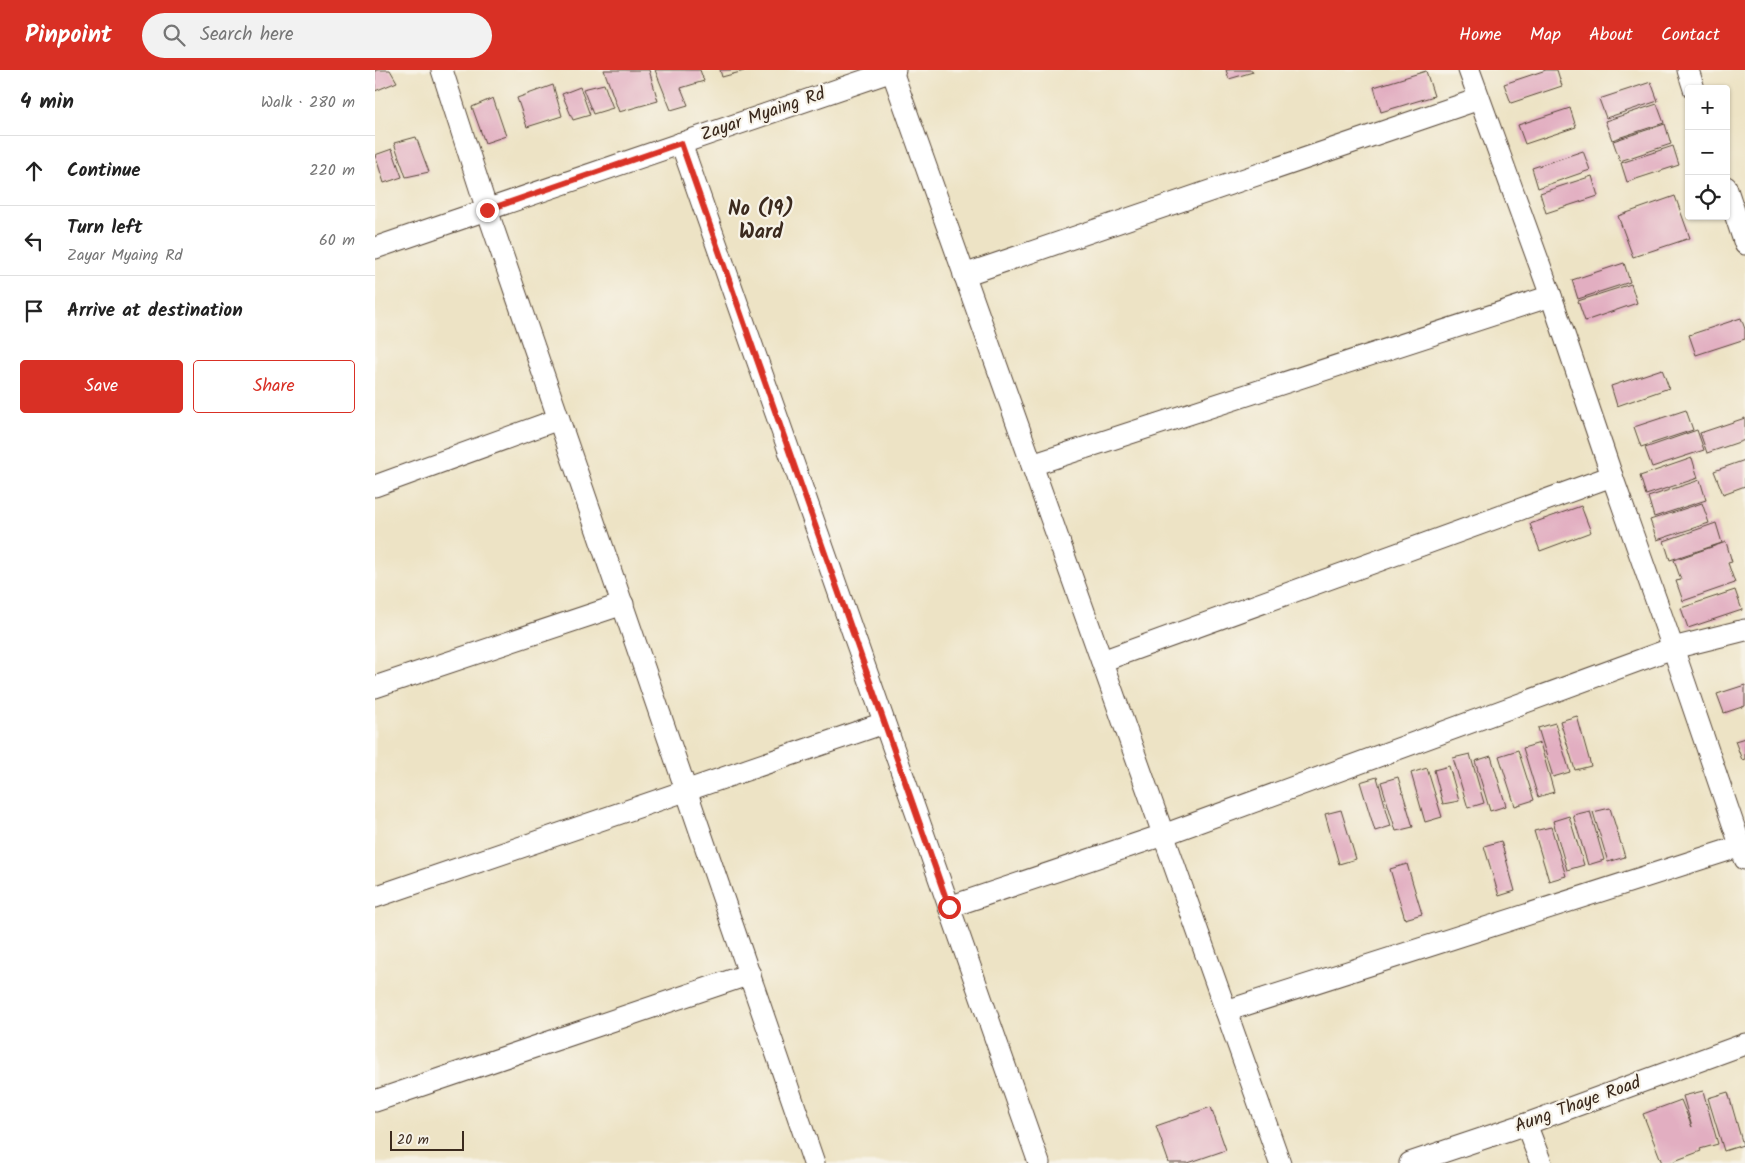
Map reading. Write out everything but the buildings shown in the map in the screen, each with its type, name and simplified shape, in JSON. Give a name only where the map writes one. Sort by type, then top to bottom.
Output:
[{"type":"street","points":[[442,70],[487,210],[814,1163]]},
{"type":"street","points":[[1226,1011],[1743,852],[1551,296],[1469,70]]},
{"type":"street","points":[[1688,70],[1693,85]]},
{"type":"street","points":[[893,71],[1280,1163]]},
{"type":"street","name":"Zayar Myaing Rd","points":[[375,248],[893,71]]},
{"type":"street","points":[[964,275],[1479,99]]},
{"type":"street","points":[[681,143],[1039,1163]]},
{"type":"street","points":[[1730,199],[1745,244]]},
{"type":"street","points":[[1032,465],[1551,296]]},
{"type":"street","points":[[375,486],[559,419]]},
{"type":"street","points":[[1102,661],[1612,476]]},
{"type":"street","points":[[375,687],[623,604]]},
{"type":"street","points":[[949,907],[1163,835],[1673,648],[1745,630]]},
{"type":"street","points":[[375,897],[884,723]]},
{"type":"street","points":[[375,1101],[750,974]]},
{"type":"street","name":"Aung Thaye Road","points":[[1410,1163],[1526,1124],[1745,1044]]},
{"type":"street","points":[[1526,1124],[1541,1163]]},
{"type":"district","name":"No (19) Ward","points":[[761,222]]},
{"type":"route","points":[[487,210],[681,143],[949,907]]}]
